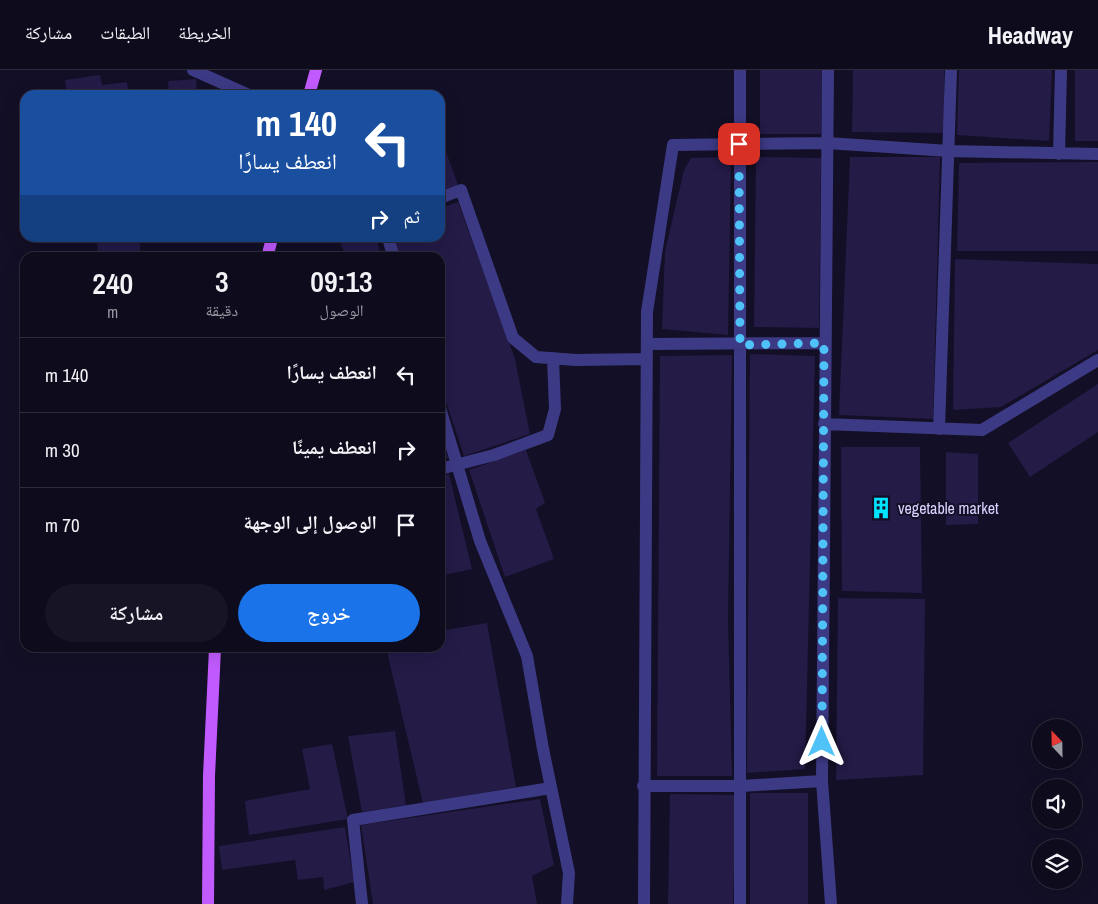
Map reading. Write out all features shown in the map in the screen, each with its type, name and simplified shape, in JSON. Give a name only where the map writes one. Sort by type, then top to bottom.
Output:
[{"type":"main road","points":[[310,90],[316,70]]},
{"type":"main road","points":[[208,904],[209,776],[215,652]]},
{"type":"street","points":[[193,70],[238,90]]},
{"type":"street","points":[[740,70],[740,904]]},
{"type":"street","points":[[828,70],[824,343],[822,781],[831,904]]},
{"type":"street","points":[[939,428],[951,70]]},
{"type":"street","points":[[1059,154],[1061,70]]},
{"type":"street","points":[[644,904],[643,786],[647,312],[673,145],[827,144],[949,151],[1098,154]]},
{"type":"street","points":[[445,196],[462,190],[513,338],[536,357],[647,359]]},
{"type":"street","points":[[647,344],[740,345],[824,343]]},
{"type":"street","points":[[445,467],[494,455],[548,435],[555,409],[553,358]]},
{"type":"street","points":[[824,424],[982,430],[1098,360]]},
{"type":"street","points":[[445,424],[480,540],[527,656],[551,788],[570,873],[567,904]]},
{"type":"street","points":[[643,786],[740,786],[822,781]]},
{"type":"street","points":[[362,904],[353,820],[551,788]]},
{"type":"building","points":[[760,70],[822,70],[821,134],[760,134]]},
{"type":"building","points":[[853,70],[944,70],[944,133],[852,132]]},
{"type":"building","points":[[959,70],[1052,70],[1049,141],[957,135]]},
{"type":"building","points":[[1075,70],[1098,70],[1098,141],[1075,141]]},
{"type":"building","points":[[100,75],[102,85],[127,82],[128,90],[66,90],[65,80]]},
{"type":"building","points":[[196,79],[197,90],[169,90],[168,81]]},
{"type":"building","points":[[445,149],[458,185],[445,190]]},
{"type":"building","points":[[731,157],[728,335],[662,329],[665,251],[684,170],[691,158]]},
{"type":"building","points":[[756,157],[821,158],[819,328],[754,327]]},
{"type":"building","points":[[850,157],[940,157],[933,419],[839,415]]},
{"type":"building","points":[[1098,162],[1098,251],[957,251],[959,163]]},
{"type":"building","points":[[458,202],[515,359],[530,434],[464,456],[445,399],[445,252],[397,252],[394,242],[445,242],[445,206]]},
{"type":"building","points":[[97,242],[140,242],[140,252],[98,252]]},
{"type":"building","points":[[340,242],[377,242],[380,252],[344,252]]},
{"type":"building","points":[[955,259],[1098,264],[1098,350],[1001,407],[953,410]]},
{"type":"building","points":[[750,354],[815,356],[805,769],[747,773]]},
{"type":"building","points":[[732,355],[728,619],[732,776],[657,776],[660,356]]},
{"type":"building","points":[[1098,384],[1098,432],[1030,477],[1008,443]]},
{"type":"building","name":"vegetable market","points":[[841,447],[920,447],[922,593],[842,591]]},
{"type":"building","points":[[526,450],[545,503],[536,509],[554,559],[505,577],[469,470]]},
{"type":"building","points":[[946,452],[978,454],[978,524],[946,525]]},
{"type":"building","points":[[449,474],[472,569],[445,575],[445,475]]},
{"type":"building","points":[[838,598],[925,599],[923,775],[836,780]]},
{"type":"building","points":[[487,623],[516,787],[423,803],[387,652],[445,652],[445,630]]},
{"type":"building","points":[[395,731],[406,805],[362,812],[348,736]]},
{"type":"building","points":[[332,744],[348,819],[249,835],[245,801],[310,789],[302,749]]},
{"type":"building","points":[[750,793],[808,793],[808,904],[750,904]]},
{"type":"building","points":[[670,794],[736,795],[733,904],[668,904]]},
{"type":"building","points":[[540,799],[554,865],[532,876],[537,904],[373,904],[361,825]]},
{"type":"building","points":[[345,827],[354,882],[324,890],[323,877],[298,880],[295,860],[222,870],[219,846]]},
{"type":"place","name":"vegetable market","points":[[881,508]]},
{"type":"route","points":[[739,144],[740,345],[824,343],[822,742]]}]
